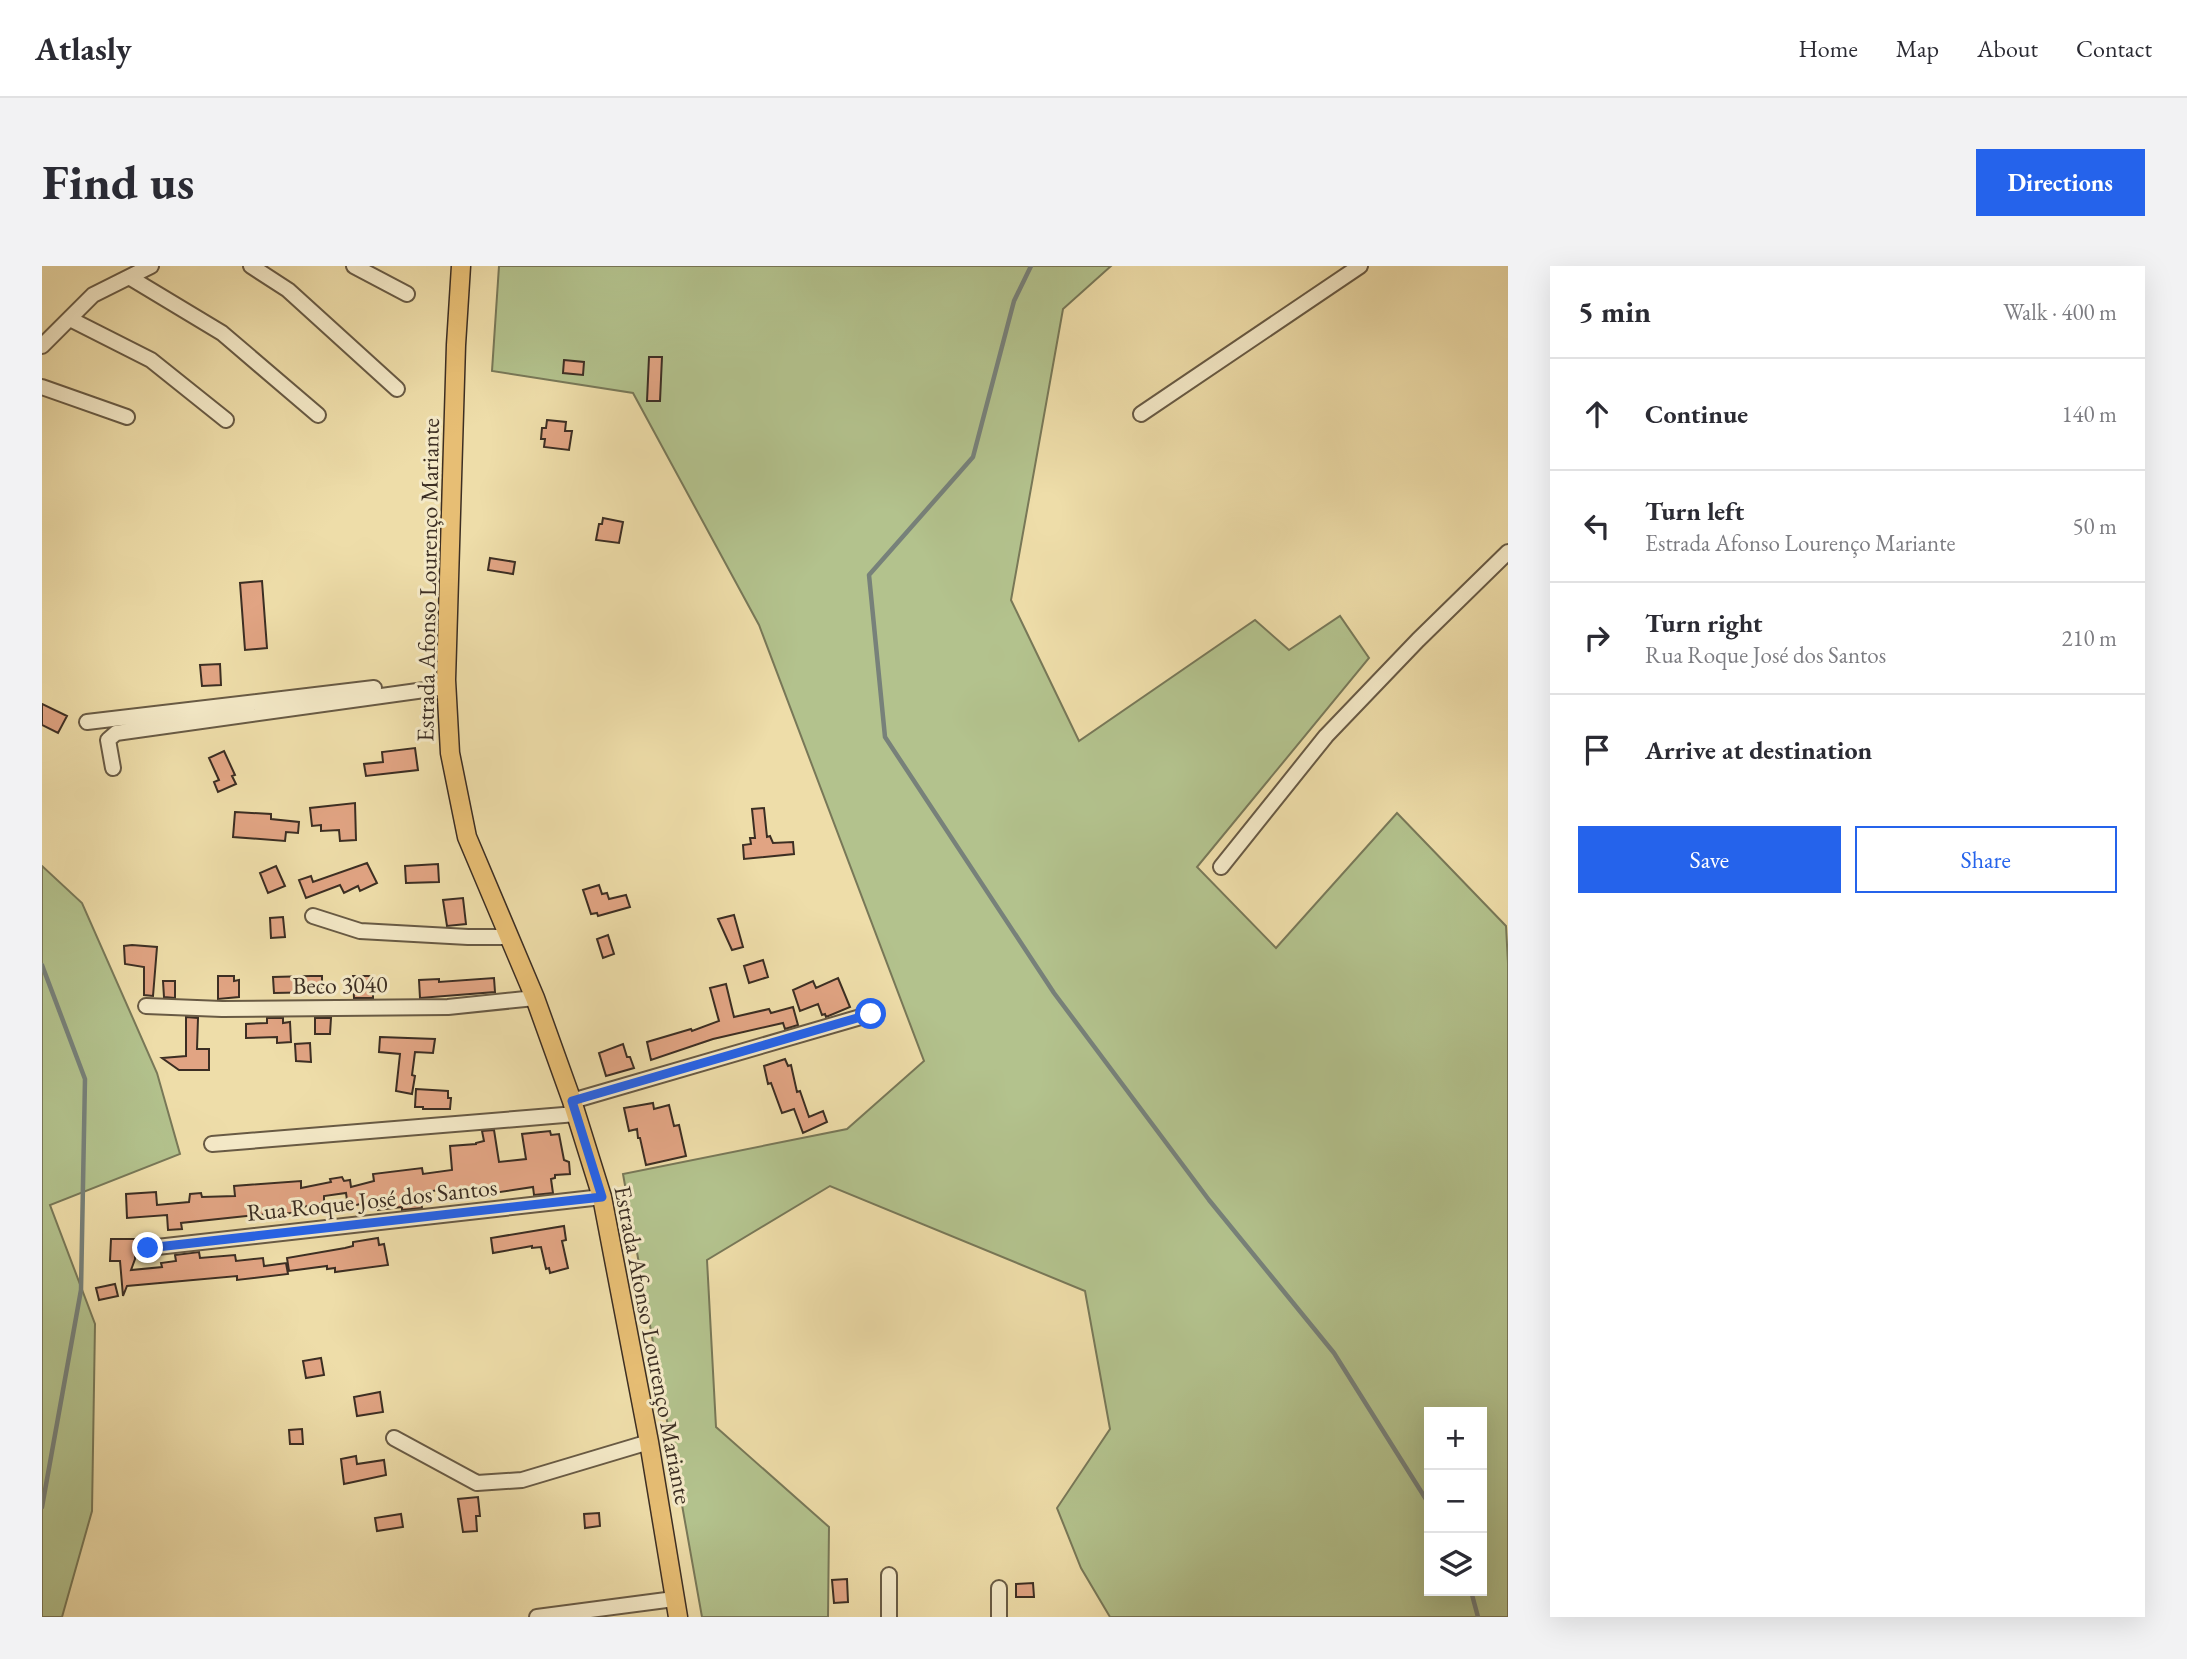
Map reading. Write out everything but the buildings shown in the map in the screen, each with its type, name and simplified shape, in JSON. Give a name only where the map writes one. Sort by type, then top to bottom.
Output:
[{"type":"main road","name":"Estrada Afonso Lourenço Mariante","points":[[461,266],[456,345],[446,683],[450,753],[467,837],[535,998],[602,1197],[649,1442],[676,1608]]},
{"type":"street","points":[[42,346],[93,295],[151,266]]},
{"type":"street","points":[[251,266],[288,290],[397,389]]},
{"type":"street","points":[[354,266],[407,294]]},
{"type":"street","points":[[1140,414],[1360,266]]},
{"type":"street","points":[[130,277],[222,333],[318,415]]},
{"type":"street","points":[[70,319],[151,360],[226,420]]},
{"type":"street","points":[[42,387],[127,417]]},
{"type":"street","points":[[1221,867],[1326,736],[1418,640],[1508,552]]},
{"type":"street","points":[[87,722],[446,683]]},
{"type":"street","points":[[113,768],[108,740],[116,733],[446,683]]},
{"type":"street","points":[[313,916],[360,931],[509,937]]},
{"type":"street","name":"Beco 3040","points":[[146,1006],[222,1009],[448,1007],[535,998]]},
{"type":"street","points":[[212,1144],[574,1108],[871,1014]]},
{"type":"street","name":"Rua Roque José dos Santos","points":[[148,1248],[602,1197]]},
{"type":"street","points":[[394,1438],[477,1483],[522,1480],[649,1442]]},
{"type":"street","points":[[889,1575],[889,1617]]},
{"type":"street","points":[[999,1588],[999,1617]]},
{"type":"street","points":[[537,1617],[676,1608]]},
{"type":"green space","points":[[499,266],[1111,266],[1063,309],[1011,600],[1079,741],[1255,620],[1289,650],[1340,616],[1369,658],[1197,867],[1276,948],[1397,813],[1506,926],[1508,1617],[1110,1617],[1081,1568],[1057,1508],[1110,1429],[1085,1291],[830,1186],[707,1260],[716,1427],[829,1527],[828,1617],[702,1617],[623,1174],[847,1129],[924,1061],[759,625],[633,393],[492,371]]},
{"type":"green space","points":[[42,866],[82,903],[157,1073],[180,1154],[50,1205],[95,1324],[92,1511],[62,1617],[42,1617]]},
{"type":"waterway","points":[[1031,266],[1014,301],[973,457],[869,575],[885,737],[1054,993],[1209,1200],[1334,1353],[1424,1496]]},
{"type":"waterway","points":[[42,965],[85,1079],[81,1290],[42,1507]]},
{"type":"waterway","points":[[1472,1596],[1478,1617]]},
{"type":"route","points":[[148,1248],[602,1197],[572,1101],[871,1014]]}]
